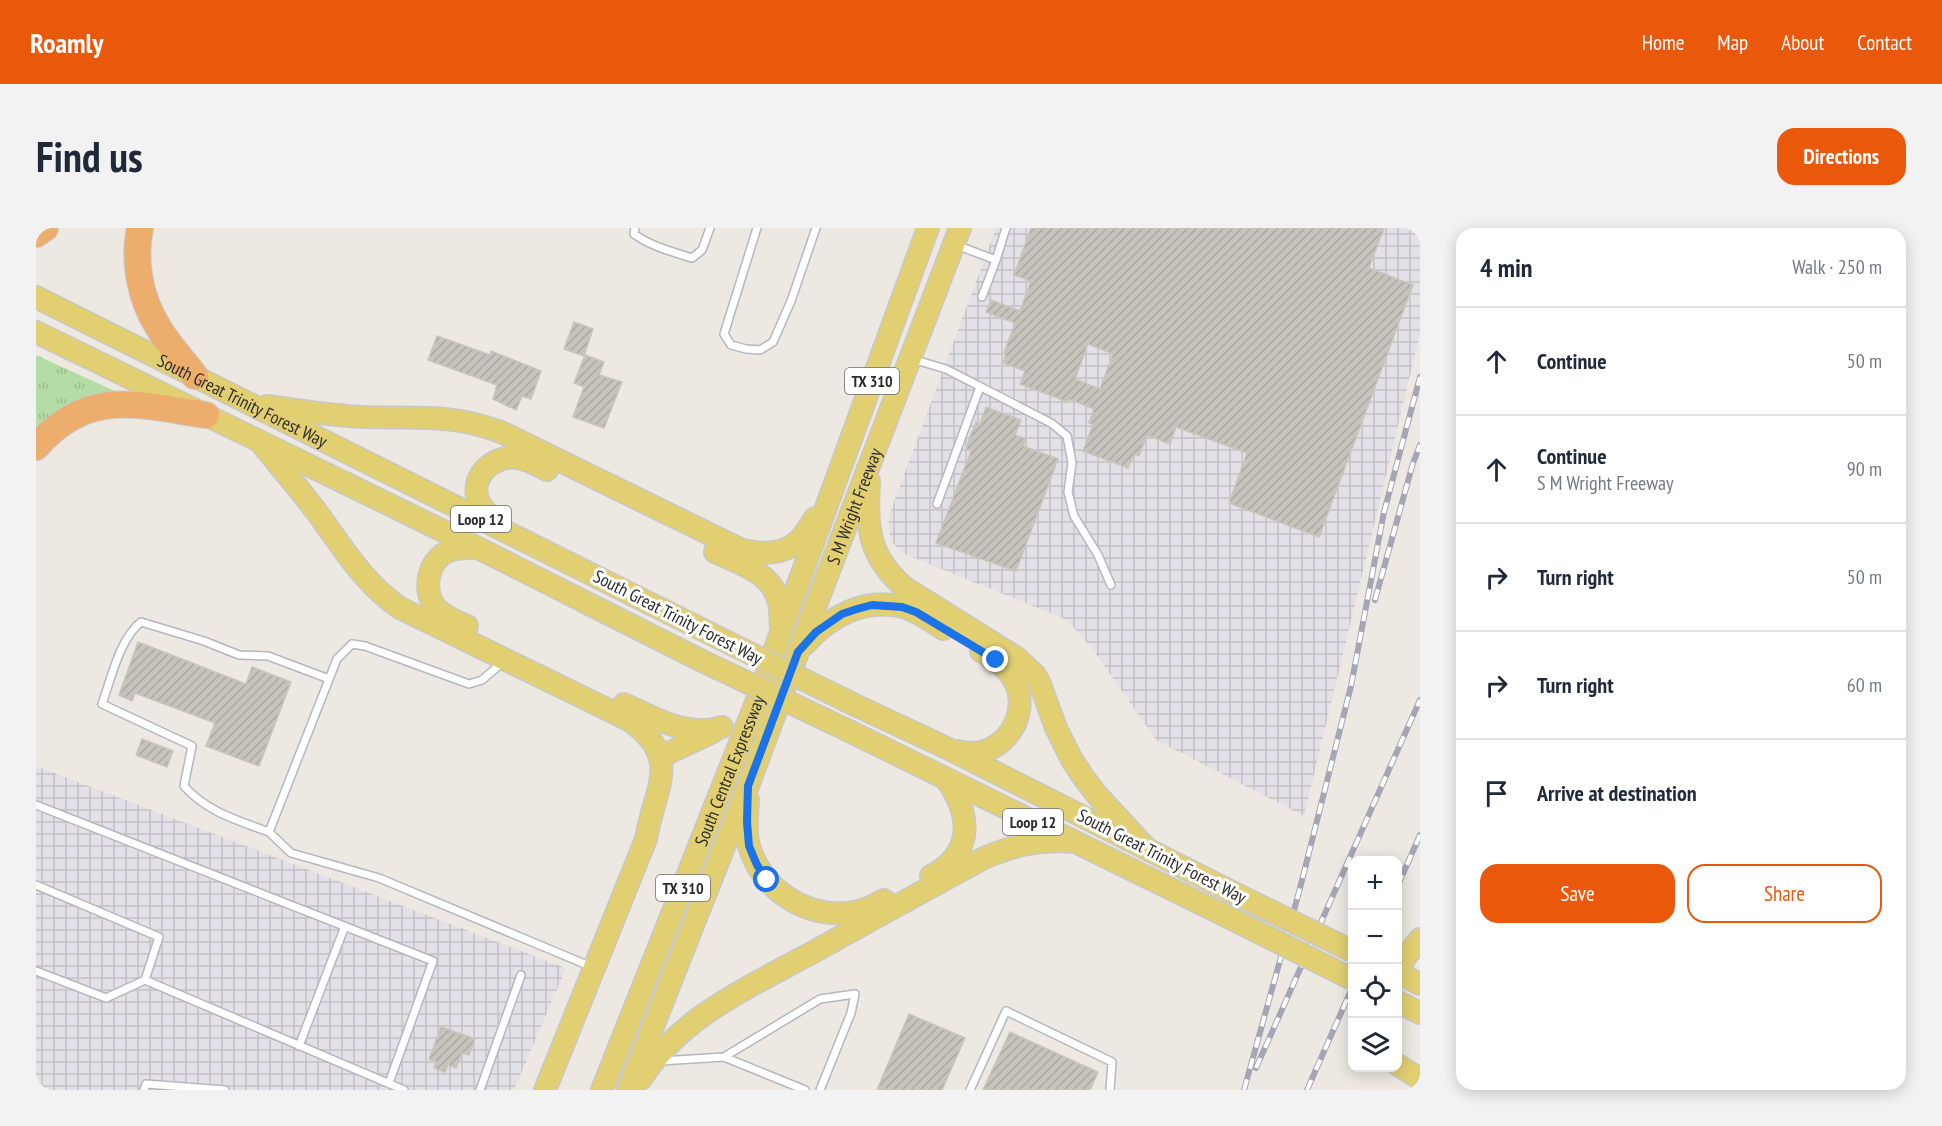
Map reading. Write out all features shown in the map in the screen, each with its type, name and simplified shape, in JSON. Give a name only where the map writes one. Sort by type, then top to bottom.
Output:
[{"type":"highway","points":[[36,234],[45,228]]},
{"type":"highway","points":[[140,228],[136,258],[145,299],[157,327],[195,376]]},
{"type":"highway","points":[[36,447],[56,427],[86,410],[105,405],[125,403],[206,415]]},
{"type":"main road","name":"S M Wright Freeway","points":[[763,685],[928,228]]},
{"type":"main road","name":"S M Wright Freeway","points":[[748,786],[957,236]]},
{"type":"main road","name":"South Great Trinity Forest Way","points":[[36,297],[1348,949]]},
{"type":"main road","name":"South Great Trinity Forest Way","points":[[36,332],[1348,977]]},
{"type":"main road","points":[[250,404],[344,416],[431,417],[479,424],[501,432],[740,549],[756,553],[771,553],[788,548],[799,540],[830,495]]},
{"type":"main road","points":[[261,443],[318,514],[358,571],[384,597],[400,609],[629,720],[665,755]]},
{"type":"main road","points":[[508,532],[481,507],[477,498],[478,479],[484,469],[504,457],[529,461],[763,576],[771,584],[779,604],[781,631]]},
{"type":"main road","points":[[871,459],[868,525],[874,548],[883,565],[891,576],[905,588],[1017,658],[1035,675],[1045,695],[1056,728],[1072,760],[1097,795],[1144,847]]},
{"type":"main road","points":[[478,548],[459,548],[449,551],[439,557],[432,567],[428,587],[437,609],[450,618],[671,725],[696,731],[722,728]]},
{"type":"main road","points":[[798,652],[816,632],[842,614],[872,605],[886,605],[916,612],[996,660],[1011,676],[1017,688],[1019,708],[1015,725],[1008,736],[992,748],[977,753],[951,750]]},
{"type":"main road","points":[[665,755],[722,728],[736,717],[763,685]]},
{"type":"main road","name":"South Central Expressway","points":[[602,1090],[763,685]]},
{"type":"main road","points":[[545,1090],[646,839],[649,817],[660,790],[665,755],[661,731],[645,714]]},
{"type":"main road","points":[[748,786],[749,846],[757,865],[767,880],[782,895],[798,904],[818,911],[841,913],[868,908],[937,873],[949,863],[963,839],[966,826],[956,793],[945,778]]},
{"type":"main road","name":"South Central Expressway","points":[[628,1090],[748,786]]},
{"type":"main road","points":[[634,1090],[653,1061],[670,1041],[719,1004],[984,858],[1032,842],[1053,840],[1073,842]]},
{"type":"main road","points":[[1402,964],[1420,939]]},
{"type":"main road","points":[[1402,974],[1420,984]]},
{"type":"main road","points":[[1402,1004],[1420,1013]]},
{"type":"main road","points":[[1402,1068],[1420,1079]]},
{"type":"lane","points":[[635,228],[634,234],[640,238],[677,254],[693,258],[702,250],[710,228]]},
{"type":"lane","points":[[757,228],[724,334],[731,345],[746,350],[760,350],[773,342],[791,301],[816,228]]},
{"type":"lane","points":[[982,297],[1006,228]]},
{"type":"lane","points":[[957,236],[996,260]]},
{"type":"lane","points":[[909,359],[946,369],[1051,423],[1067,436],[1072,463],[1068,492],[1074,516],[1098,555],[1111,585]]},
{"type":"lane","points":[[937,504],[980,387]]},
{"type":"lane","points":[[329,679],[268,656],[239,655],[204,641],[141,622],[132,629],[125,641],[102,704],[192,746],[184,786],[188,791],[213,810],[269,831],[291,853],[379,878],[594,968]]},
{"type":"lane","points":[[269,831],[337,659],[352,644],[365,646],[469,684],[482,680],[505,660]]},
{"type":"lane","points":[[36,805],[432,961],[389,1083]]},
{"type":"lane","points":[[36,885],[159,937],[145,980],[106,998],[36,971]]},
{"type":"lane","points":[[299,1046],[345,926]]},
{"type":"lane","points":[[480,1090],[521,975]]},
{"type":"lane","points":[[145,980],[404,1090]]},
{"type":"lane","points":[[724,1057],[820,999],[855,994],[850,1013],[820,1090]]},
{"type":"lane","points":[[970,1090],[1006,1011],[1112,1062],[1110,1090]]},
{"type":"lane","points":[[653,1061],[724,1057],[805,1090]]},
{"type":"lane","points":[[144,1090],[146,1084],[225,1090]]},
{"type":"shaded area","points":[[996,228],[1420,228],[1420,334],[1304,816],[1156,740],[1094,651],[1067,620],[902,553],[891,541],[888,518]]},
{"type":"shaded area","points":[[36,766],[566,968],[514,1090],[36,1090]]},
{"type":"green space","points":[[36,355],[117,392],[117,396],[36,435]]},
{"type":"building","points":[[1031,228],[1384,228],[1369,268],[1413,285],[1319,537],[1229,503],[1247,453],[1176,427],[1170,444],[1147,435],[1139,456],[1134,454],[1128,468],[1083,451],[1093,424],[1089,423],[1094,409],[1020,384],[1025,371],[1003,363],[1006,354],[1004,353],[1015,323],[986,312],[991,300],[1020,311],[1031,281],[1014,275]],"holes":[[[1088,344],[1113,354],[1100,389],[1075,379]]]},
{"type":"building","points":[[574,322],[593,329],[584,356],[564,349]]},
{"type":"building","points":[[437,336],[490,355],[491,351],[541,371],[531,399],[522,396],[516,410],[493,399],[497,385],[428,360]]},
{"type":"building","points":[[585,355],[604,362],[599,375],[622,382],[604,428],[573,417],[584,387],[574,383]]},
{"type":"building","points":[[986,407],[1021,420],[1015,435],[1026,439],[1023,446],[1058,459],[1016,571],[936,543],[971,451],[966,449],[970,437],[976,422],[980,424]]},
{"type":"building","points":[[138,642],[246,684],[252,667],[291,682],[259,766],[206,746],[215,723],[135,693],[132,701],[119,695]]},
{"type":"building","points":[[142,739],[173,751],[167,767],[136,755]]},
{"type":"building","points":[[909,1014],[965,1038],[942,1090],[877,1090]]},
{"type":"building","points":[[441,1027],[475,1039],[469,1055],[462,1053],[456,1068],[448,1065],[445,1072],[434,1068],[436,1062],[429,1059]]},
{"type":"building","points":[[1010,1032],[1098,1072],[1090,1090],[983,1090]]},
{"type":"railway","points":[[1244,1090],[1299,892],[1351,686],[1384,512],[1420,377]]},
{"type":"railway","points":[[1375,600],[1420,445]]},
{"type":"railway","points":[[1256,1068],[1420,700]]},
{"type":"railway","points":[[1402,876],[1420,835]]},
{"type":"railway","points":[[1307,1090],[1348,997]]},
{"type":"route","points":[[767,880],[757,865],[749,846],[748,786],[798,652],[816,632],[842,614],[857,609],[872,605],[902,607],[916,612],[996,660]]}]
